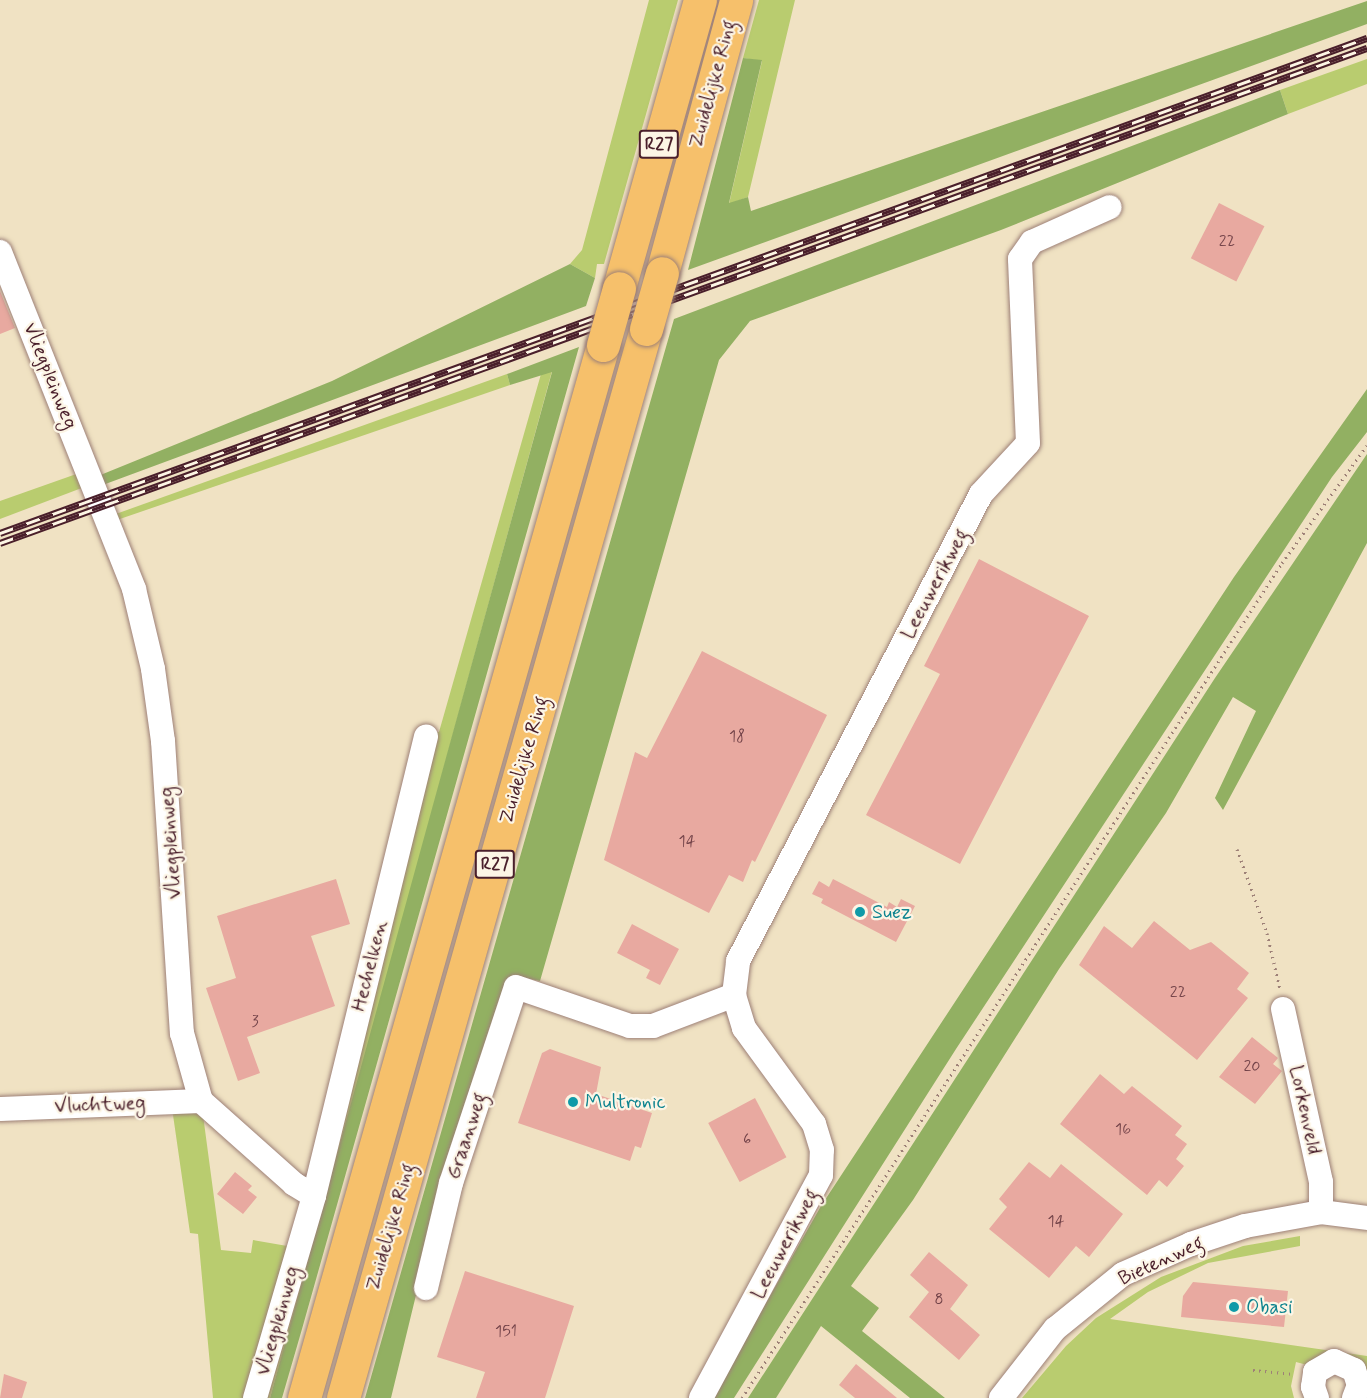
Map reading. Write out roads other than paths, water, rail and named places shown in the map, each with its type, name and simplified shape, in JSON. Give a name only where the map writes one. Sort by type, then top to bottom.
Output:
[{"type":"highway","name":"Zuidelijke Ring","points":[[304,1398],[700,0]]},
{"type":"highway","name":"Zuidelijke Ring","points":[[343,1398],[662,273],[736,0]]},
{"type":"street","name":"Leeuwerikweg","points":[[701,1398],[821,1175],[822,1150],[814,1124],[744,1028],[734,995],[738,961],[981,494],[1028,443],[1020,259],[1032,242],[1110,207]]},
{"type":"street","name":"Vliegpleinweg","points":[[0,252],[130,578],[150,658],[163,741],[182,1033],[201,1101]]},
{"type":"street","name":"Hechelken","points":[[314,1196],[426,736]]},
{"type":"street","name":"Graanweg","points":[[426,1288],[452,1183],[516,987],[630,1026],[653,1026],[734,995]]},
{"type":"street","name":"Lorkenveld","points":[[1283,1009],[1321,1182],[1321,1212]]},
{"type":"street","name":"Vluchtweg","points":[[0,1109],[201,1101]]},
{"type":"street","points":[[201,1101],[294,1184],[314,1196]]},
{"type":"street","name":"Vliegpleinweg","points":[[255,1398],[314,1196]]},
{"type":"street","name":"Bietenweg","points":[[1001,1398],[1055,1329],[1123,1274],[1245,1226],[1321,1212],[1367,1218]]},
{"type":"street","points":[[1316,1387],[1326,1363],[1349,1365],[1358,1377],[1354,1398]]},
{"type":"railway","points":[[0,533],[1367,38]]},
{"type":"railway","points":[[0,543],[1367,48]]},
{"type":"place","name":"Suez","points":[[860,912]]},
{"type":"place","name":"Multronic","points":[[573,1102]]},
{"type":"place","name":"Obasi","points":[[1234,1307]]}]
